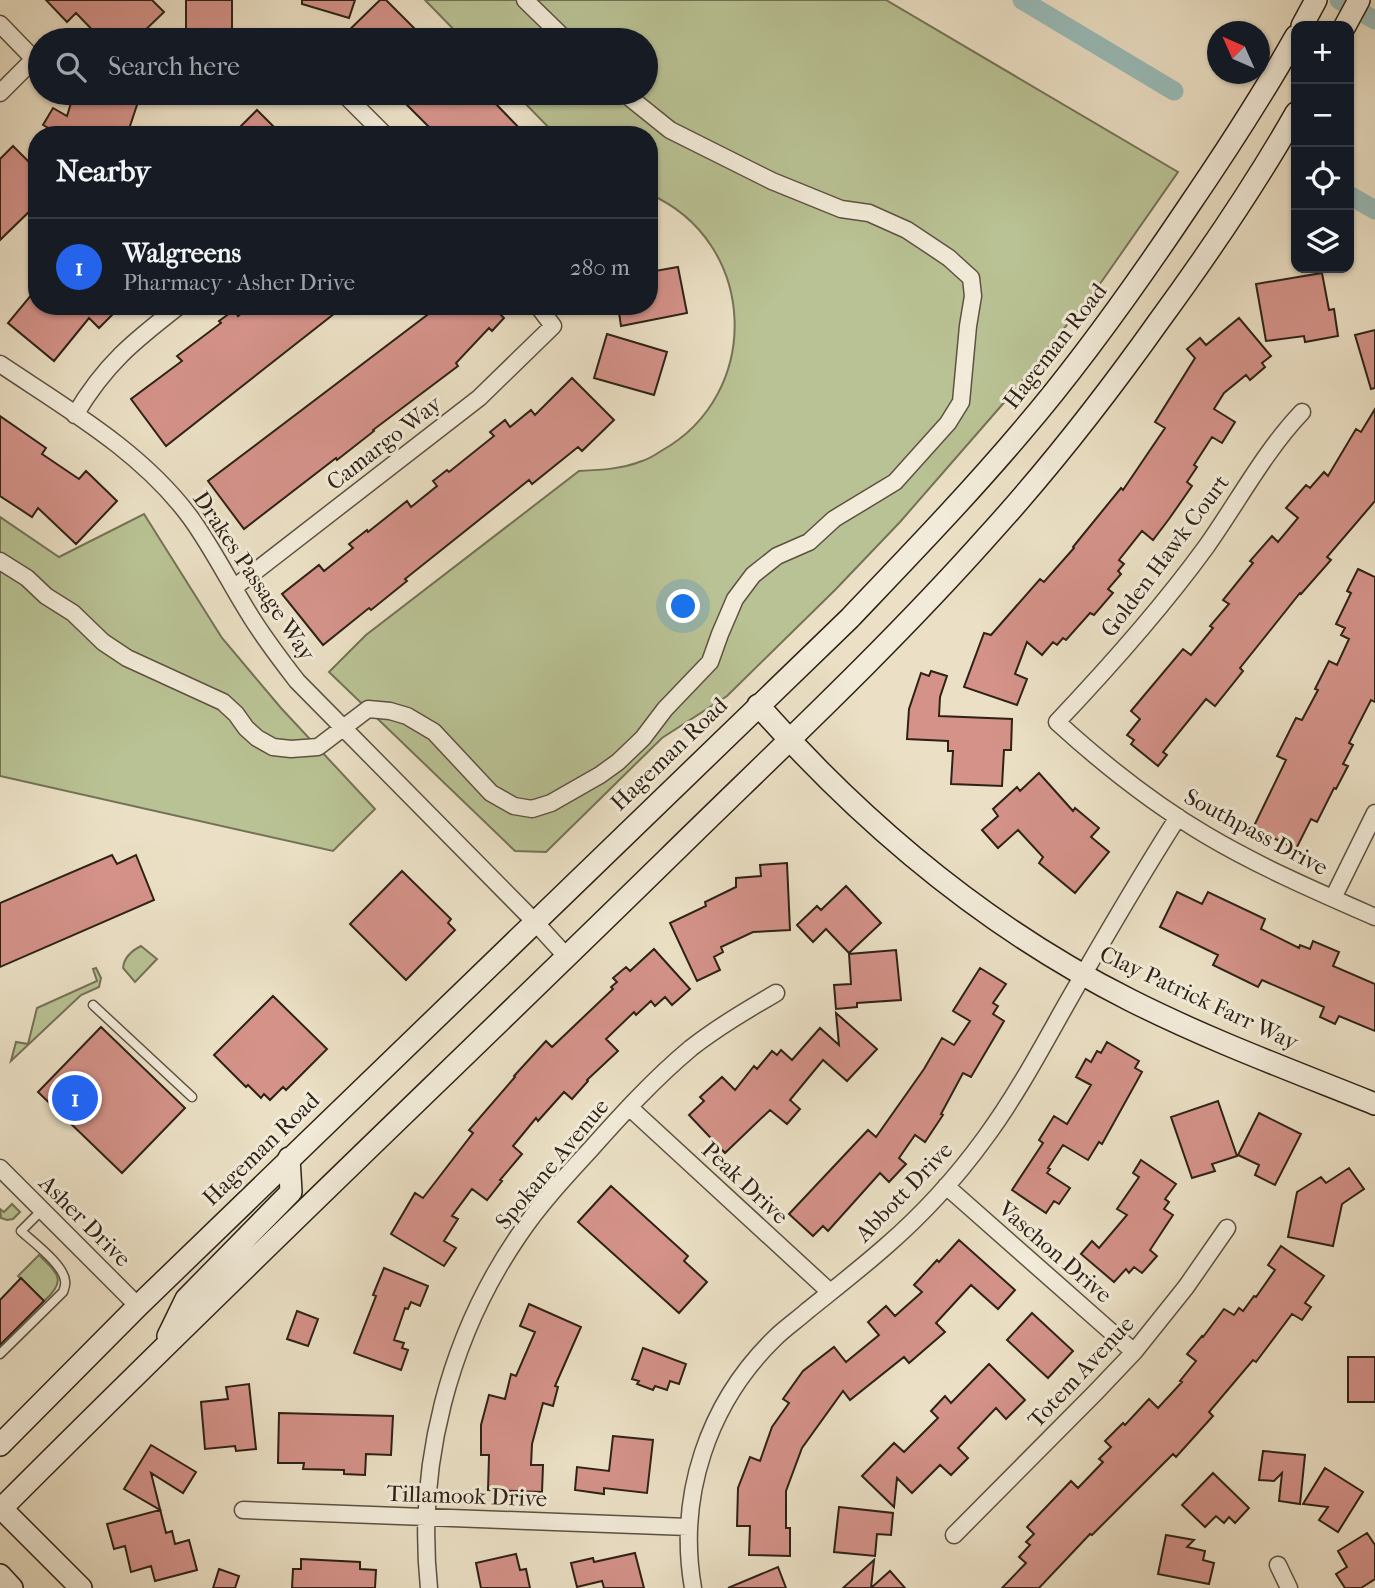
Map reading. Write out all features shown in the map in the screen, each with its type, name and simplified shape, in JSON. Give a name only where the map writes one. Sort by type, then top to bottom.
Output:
[{"type":"main road","name":"Hageman Road","points":[[1305,21],[1316,0]]},
{"type":"main road","points":[[1348,21],[1359,0]]},
{"type":"main road","name":"Hageman Road","points":[[0,1445],[289,1158],[850,618],[961,501],[1024,430],[1117,310],[1197,194],[1291,46]]},
{"type":"main road","points":[[81,1588],[1,1509],[889,642],[986,538],[1056,456],[1127,366],[1236,211],[1291,121]]},
{"type":"main road","name":"Clay Patrick Farr Way","points":[[758,705],[868,819],[964,898],[1030,943],[1083,975],[1186,1027],[1375,1104]]},
{"type":"main road","points":[[161,1350],[186,1299],[291,1192],[289,1158]]},
{"type":"main road","points":[[0,1576],[12,1588]]},
{"type":"street","points":[[524,0],[553,28]]},
{"type":"street","points":[[0,24],[28,53]]},
{"type":"street","points":[[0,93],[28,65]]},
{"type":"street","points":[[354,105],[374,126]]},
{"type":"street","points":[[0,561],[27,578],[46,596],[73,612],[103,642],[127,659],[223,702],[257,738],[273,747],[318,747],[368,709],[407,716],[434,732],[491,793],[514,806],[532,809],[551,803],[600,775],[643,738],[665,709],[710,662],[735,599],[753,575],[777,556],[809,542],[834,519],[895,482],[948,423],[961,402],[973,296],[971,278],[949,258],[907,230],[869,213],[841,209],[772,181],[670,130],[639,105]]},
{"type":"street","points":[[75,415],[108,367],[132,343],[168,315]]},
{"type":"street","name":"Camargo Way","points":[[234,587],[479,398],[553,326],[545,315]]},
{"type":"street","name":"Drakes Passage Way","points":[[0,364],[126,451],[159,481],[214,551],[270,646],[298,681],[567,957]]},
{"type":"street","name":"Golden Hawk Court","points":[[1057,722],[1138,634],[1183,579],[1284,431],[1302,412]]},
{"type":"street","name":"Southpass Drive","points":[[1057,722],[1128,782],[1178,817],[1260,865],[1375,917]]},
{"type":"street","points":[[1333,898],[1375,813]]},
{"type":"street","name":"Abbott Drive","points":[[693,1588],[688,1527],[693,1489],[713,1425],[731,1391],[754,1360],[777,1336],[886,1246],[946,1186],[985,1138],[1019,1088],[1139,877],[1178,817]]},
{"type":"street","name":"Spokane Avenue","points":[[429,1588],[426,1517],[431,1461],[440,1415],[452,1370],[469,1326],[494,1275],[547,1197],[649,1086],[692,1048],[776,993]]},
{"type":"street","name":"Peak Drive","points":[[628,1107],[830,1292]]},
{"type":"street","name":"Asher Drive","points":[[0,1168],[138,1306]]},
{"type":"street","name":"Vaschon Drive","points":[[946,1186],[1134,1352]]},
{"type":"street","name":"Totem Avenue","points":[[954,1535],[1134,1352],[1186,1287],[1227,1227]]},
{"type":"street","name":"Tillamook Drive","points":[[243,1510],[688,1527]]},
{"type":"street","points":[[1278,1565],[1289,1588]]},
{"type":"lane","points":[[93,1005],[192,1097]]},
{"type":"lane","points":[[0,1354],[63,1292],[66,1283],[63,1272],[21,1231],[42,1210]]},
{"type":"green space","points":[[425,0],[886,0],[1178,172],[1102,281],[1015,390],[900,522],[727,696],[662,738],[546,852],[515,851],[329,672],[366,635],[579,471],[603,470],[645,460],[695,426],[718,393],[731,357],[734,319],[728,281],[711,246],[685,216],[658,200],[658,126],[547,126],[527,105],[658,105],[658,28],[452,28]]},
{"type":"green space","points":[[144,514],[222,638],[281,708],[375,809],[333,851],[0,776],[0,517],[59,557]]},
{"type":"green space","points":[[141,946],[157,959],[135,982],[123,968],[129,955]]},
{"type":"green space","points":[[96,968],[101,978],[99,987],[81,995],[11,1061],[16,1042],[28,1044],[37,1008],[97,981],[93,969]]},
{"type":"green space","points":[[12,1204],[20,1212],[13,1219],[1,1218],[0,1209],[4,1212]]},
{"type":"green space","points":[[39,1255],[55,1272],[58,1282],[44,1301],[18,1276]]},
{"type":"building","points":[[46,0],[152,0],[164,12],[147,28],[90,28],[76,13],[67,22]]},
{"type":"building","points":[[186,0],[232,0],[232,28],[186,28]]},
{"type":"building","points":[[302,0],[355,0],[349,18],[302,4]]},
{"type":"building","points":[[380,0],[386,0],[414,28],[351,28]]},
{"type":"building","points":[[70,105],[137,105],[130,126],[43,125],[53,108],[67,116]]},
{"type":"building","points":[[407,105],[497,105],[517,126],[428,126]]},
{"type":"building","points":[[257,110],[273,126],[241,126]]},
{"type":"building","points":[[13,146],[28,161],[28,213],[0,240],[0,159]]},
{"type":"building","points":[[678,267],[687,313],[621,326],[619,315],[658,315],[658,270]]},
{"type":"building","points":[[1322,273],[1329,310],[1334,309],[1338,336],[1305,342],[1304,336],[1266,341],[1256,284]]},
{"type":"building","points":[[28,299],[28,315],[112,315],[99,328],[89,318],[54,361],[8,323]]},
{"type":"building","points":[[227,315],[333,315],[166,446],[131,399],[182,361],[177,356],[221,323],[219,321]]},
{"type":"building","points":[[427,315],[501,315],[504,318],[492,331],[489,328],[456,363],[458,366],[244,529],[208,481]]},
{"type":"building","points":[[1239,318],[1271,356],[1262,363],[1265,367],[1250,380],[1246,375],[1224,393],[1214,409],[1235,422],[1222,443],[1212,437],[1194,465],[1197,467],[1187,482],[1192,486],[1169,519],[1153,540],[1142,531],[1119,560],[1124,564],[1118,571],[1121,574],[1108,589],[1113,593],[1094,615],[1090,613],[1066,640],[1063,638],[1057,645],[1053,642],[1042,655],[1027,642],[1015,674],[1027,679],[1017,705],[964,687],[984,633],[991,635],[1040,579],[1044,582],[1121,488],[1123,490],[1165,428],[1155,422],[1195,358],[1187,349],[1200,338],[1206,345]]},
{"type":"building","points":[[1375,330],[1375,388],[1371,389],[1355,335]]},
{"type":"building","points":[[607,334],[667,352],[654,395],[594,378]]},
{"type":"building","points":[[572,378],[614,420],[582,451],[578,447],[532,484],[529,480],[405,579],[407,581],[371,610],[369,608],[323,645],[282,594],[319,565],[324,571],[353,548],[349,544],[407,501],[411,507],[437,486],[433,481],[447,470],[449,472],[494,436],[490,432],[505,420],[510,427],[531,410],[535,415]]},
{"type":"building","points":[[1375,409],[1375,501],[1327,557],[1331,560],[1300,593],[1240,668],[1243,671],[1215,706],[1206,699],[1163,752],[1167,755],[1158,766],[1131,744],[1134,740],[1127,735],[1140,719],[1131,711],[1183,649],[1191,655],[1213,628],[1210,626],[1229,604],[1223,600],[1253,563],[1250,561],[1272,536],[1278,542],[1298,518],[1286,508],[1306,485],[1310,488],[1324,472],[1328,476],[1356,429],[1361,432]]},
{"type":"building","points":[[0,416],[46,448],[42,454],[79,479],[86,471],[117,501],[76,544],[38,508],[32,517],[0,496]]},
{"type":"building","points":[[1358,569],[1375,577],[1375,702],[1371,700],[1349,743],[1353,745],[1343,764],[1348,766],[1336,789],[1334,788],[1317,822],[1311,819],[1296,849],[1253,828],[1286,760],[1277,756],[1296,718],[1302,720],[1329,661],[1337,665],[1349,639],[1341,635],[1345,628],[1336,624],[1351,593],[1347,591]]},
{"type":"building","points":[[931,671],[947,676],[940,697],[939,716],[1012,719],[1011,750],[1004,750],[1002,786],[951,784],[953,751],[948,751],[948,741],[907,739],[909,709],[921,673],[929,676]]},
{"type":"building","points":[[1039,773],[1073,811],[1075,808],[1099,828],[1091,837],[1109,852],[1075,893],[1039,863],[1043,857],[1018,830],[998,848],[982,830],[998,816],[993,809],[1017,787],[1020,791]]},
{"type":"building","points":[[112,855],[117,864],[136,855],[154,900],[0,967],[0,903]]},
{"type":"building","points":[[787,863],[790,930],[753,932],[721,947],[723,952],[714,957],[720,970],[697,981],[670,923],[706,906],[705,902],[736,887],[736,878],[761,876],[760,865]]},
{"type":"building","points":[[402,871],[451,919],[448,923],[455,930],[406,980],[350,924]]},
{"type":"building","points":[[846,886],[881,923],[849,953],[826,929],[813,942],[797,925],[817,906],[821,910]]},
{"type":"building","points":[[1177,892],[1202,904],[1208,892],[1265,919],[1261,929],[1299,948],[1300,945],[1310,949],[1313,941],[1339,952],[1333,966],[1375,984],[1375,1031],[1339,1016],[1335,1024],[1320,1017],[1324,1007],[1262,980],[1258,987],[1213,965],[1218,955],[1160,927]]},
{"type":"building","points":[[654,949],[690,989],[672,1005],[665,997],[655,1006],[651,1001],[636,1015],[634,1012],[606,1039],[618,1051],[587,1080],[572,1099],[564,1092],[538,1121],[536,1118],[513,1146],[522,1154],[487,1200],[472,1189],[452,1216],[458,1219],[444,1241],[456,1248],[444,1266],[391,1234],[415,1193],[423,1198],[473,1133],[469,1130],[546,1041],[552,1047],[613,989],[611,987],[617,982],[613,978],[626,967],[630,971]]},
{"type":"building","points":[[896,950],[901,1000],[857,1003],[857,1007],[836,1009],[834,985],[851,984],[849,954]]},
{"type":"building","points":[[980,968],[1006,984],[993,1003],[998,1006],[993,1014],[1004,1021],[971,1077],[963,1073],[941,1114],[943,1115],[925,1142],[915,1135],[899,1158],[906,1164],[889,1182],[880,1173],[828,1231],[823,1226],[813,1236],[789,1214],[868,1130],[876,1137],[924,1069],[942,1038],[954,1045],[970,1021],[953,1011]]},
{"type":"building","points":[[273,996],[327,1049],[286,1090],[283,1087],[270,1100],[264,1094],[261,1098],[248,1085],[246,1087],[214,1055]]},
{"type":"building","points":[[836,1013],[877,1049],[847,1081],[823,1060],[790,1100],[800,1109],[787,1124],[770,1110],[725,1153],[689,1115],[704,1101],[700,1097],[722,1077],[735,1090],[754,1066],[757,1069],[772,1051],[777,1055],[781,1050],[792,1060],[820,1028],[839,1045]]},
{"type":"building","points":[[101,1027],[185,1108],[122,1173],[38,1092]]},
{"type":"building","points":[[1107,1042],[1139,1061],[1135,1068],[1142,1072],[1102,1144],[1099,1142],[1088,1160],[1063,1145],[1047,1173],[1070,1188],[1059,1204],[1054,1201],[1046,1213],[1012,1190],[1043,1143],[1039,1140],[1054,1116],[1067,1124],[1091,1085],[1076,1077],[1086,1059],[1091,1062],[1097,1051],[1101,1053]]},
{"type":"building","points":[[1218,1101],[1237,1156],[1212,1164],[1215,1171],[1192,1178],[1171,1117]]},
{"type":"building","points":[[1259,1113],[1301,1134],[1275,1185],[1255,1175],[1259,1165],[1238,1155]]},
{"type":"building","points":[[1141,1160],[1176,1184],[1165,1199],[1169,1202],[1164,1209],[1173,1215],[1150,1250],[1157,1256],[1142,1273],[1134,1267],[1129,1273],[1126,1269],[1114,1282],[1081,1254],[1092,1241],[1099,1248],[1127,1215],[1117,1209],[1139,1177],[1133,1173]]},
{"type":"building","points":[[1349,1168],[1364,1189],[1342,1204],[1333,1246],[1288,1237],[1297,1192],[1321,1177],[1326,1183]]},
{"type":"building","points":[[611,1186],[688,1256],[684,1261],[707,1282],[679,1313],[578,1222]]},
{"type":"building","points":[[959,1240],[1015,1290],[998,1309],[971,1285],[936,1323],[945,1332],[909,1363],[904,1357],[850,1400],[843,1391],[802,1448],[786,1491],[786,1528],[790,1528],[790,1556],[749,1555],[750,1526],[737,1526],[738,1488],[750,1457],[760,1461],[772,1427],[789,1403],[783,1399],[803,1371],[834,1347],[846,1362],[879,1335],[868,1322],[886,1306],[895,1316],[922,1292],[914,1285]]},
{"type":"building","points":[[1281,1246],[1324,1276],[1305,1303],[1311,1307],[1302,1320],[1292,1314],[1256,1362],[1253,1360],[1209,1412],[1213,1416],[1176,1457],[1173,1454],[1092,1535],[1090,1534],[1039,1588],[1002,1588],[1026,1563],[1019,1557],[1030,1545],[1026,1542],[1034,1534],[1027,1527],[1071,1481],[1078,1488],[1103,1462],[1099,1459],[1111,1447],[1105,1441],[1123,1423],[1125,1425],[1149,1399],[1158,1408],[1182,1382],[1180,1381],[1196,1361],[1187,1354],[1224,1309],[1234,1315],[1239,1308],[1243,1311],[1254,1296],[1256,1297],[1275,1270],[1268,1265]]},
{"type":"building","points":[[384,1268],[428,1286],[420,1306],[411,1302],[408,1309],[405,1308],[394,1340],[404,1343],[402,1348],[408,1350],[401,1370],[354,1353]]},
{"type":"building","points":[[21,1278],[44,1301],[0,1345],[0,1300]]},
{"type":"building","points":[[529,1304],[581,1327],[555,1386],[558,1387],[553,1406],[543,1403],[532,1444],[531,1465],[543,1465],[542,1492],[488,1490],[489,1455],[481,1455],[481,1425],[489,1395],[505,1399],[511,1374],[516,1376],[535,1332],[520,1326]]},
{"type":"building","points":[[297,1311],[318,1319],[308,1346],[287,1339]]},
{"type":"building","points":[[1032,1313],[1073,1351],[1048,1378],[1007,1340]]},
{"type":"building","points":[[643,1348],[686,1364],[679,1384],[670,1381],[667,1390],[655,1386],[653,1390],[637,1384],[639,1381],[632,1379]]},
{"type":"building","points":[[1348,1357],[1375,1357],[1375,1402],[1348,1402]]},
{"type":"building","points":[[989,1364],[1025,1400],[1006,1419],[996,1408],[958,1448],[968,1458],[951,1475],[940,1465],[912,1493],[897,1478],[894,1507],[862,1476],[894,1443],[904,1452],[938,1418],[931,1411],[945,1396],[951,1403]]},
{"type":"building","points":[[249,1384],[256,1449],[236,1451],[235,1446],[205,1449],[201,1402],[228,1399],[226,1387]]},
{"type":"building","points":[[279,1413],[393,1416],[391,1455],[366,1454],[365,1475],[344,1474],[344,1470],[303,1469],[304,1463],[278,1463]]},
{"type":"building","points":[[613,1436],[653,1440],[647,1493],[604,1488],[604,1494],[575,1490],[577,1467],[609,1471]]},
{"type":"building","points":[[151,1445],[196,1472],[183,1493],[151,1473],[166,1533],[172,1531],[175,1544],[189,1540],[197,1570],[155,1581],[151,1566],[131,1572],[125,1546],[114,1549],[107,1524],[160,1510],[124,1489]]},
{"type":"building","points":[[1263,1451],[1305,1455],[1300,1504],[1279,1501],[1282,1473],[1274,1481],[1259,1480]]},
{"type":"building","points":[[1325,1468],[1363,1492],[1338,1532],[1319,1520],[1328,1507],[1303,1504]]},
{"type":"building","points":[[1213,1473],[1249,1508],[1235,1523],[1229,1517],[1224,1523],[1216,1516],[1205,1527],[1182,1505]]},
{"type":"building","points":[[839,1507],[893,1513],[891,1535],[877,1534],[875,1556],[834,1552]]},
{"type":"building","points":[[1367,1533],[1375,1545],[1375,1579],[1361,1588],[1345,1588],[1336,1574],[1347,1567],[1338,1551]]},
{"type":"building","points":[[1166,1535],[1194,1540],[1187,1547],[1205,1551],[1203,1560],[1214,1563],[1209,1584],[1158,1574]]},
{"type":"building","points":[[635,1553],[644,1588],[604,1588],[602,1581],[577,1587],[571,1563],[593,1558],[594,1562]]},
{"type":"building","points":[[516,1554],[520,1570],[526,1569],[530,1588],[481,1588],[476,1563]]},
{"type":"building","points":[[301,1559],[360,1562],[360,1569],[376,1570],[375,1588],[292,1588],[293,1569],[301,1569]]},
{"type":"building","points":[[874,1560],[871,1588],[843,1588]]},
{"type":"building","points":[[778,1567],[786,1588],[728,1588]]},
{"type":"building","points":[[219,1569],[239,1576],[235,1588],[213,1588]]},
{"type":"building","points":[[890,1571],[905,1588],[871,1588]]},
{"type":"waterway","points":[[1022,0],[1174,91]]},
{"type":"waterway","points":[[1339,0],[1375,20]]},
{"type":"waterway","points":[[1354,198],[1375,210]]},
{"type":"place","name":"Walgreens","points":[[75,1098]]}]
